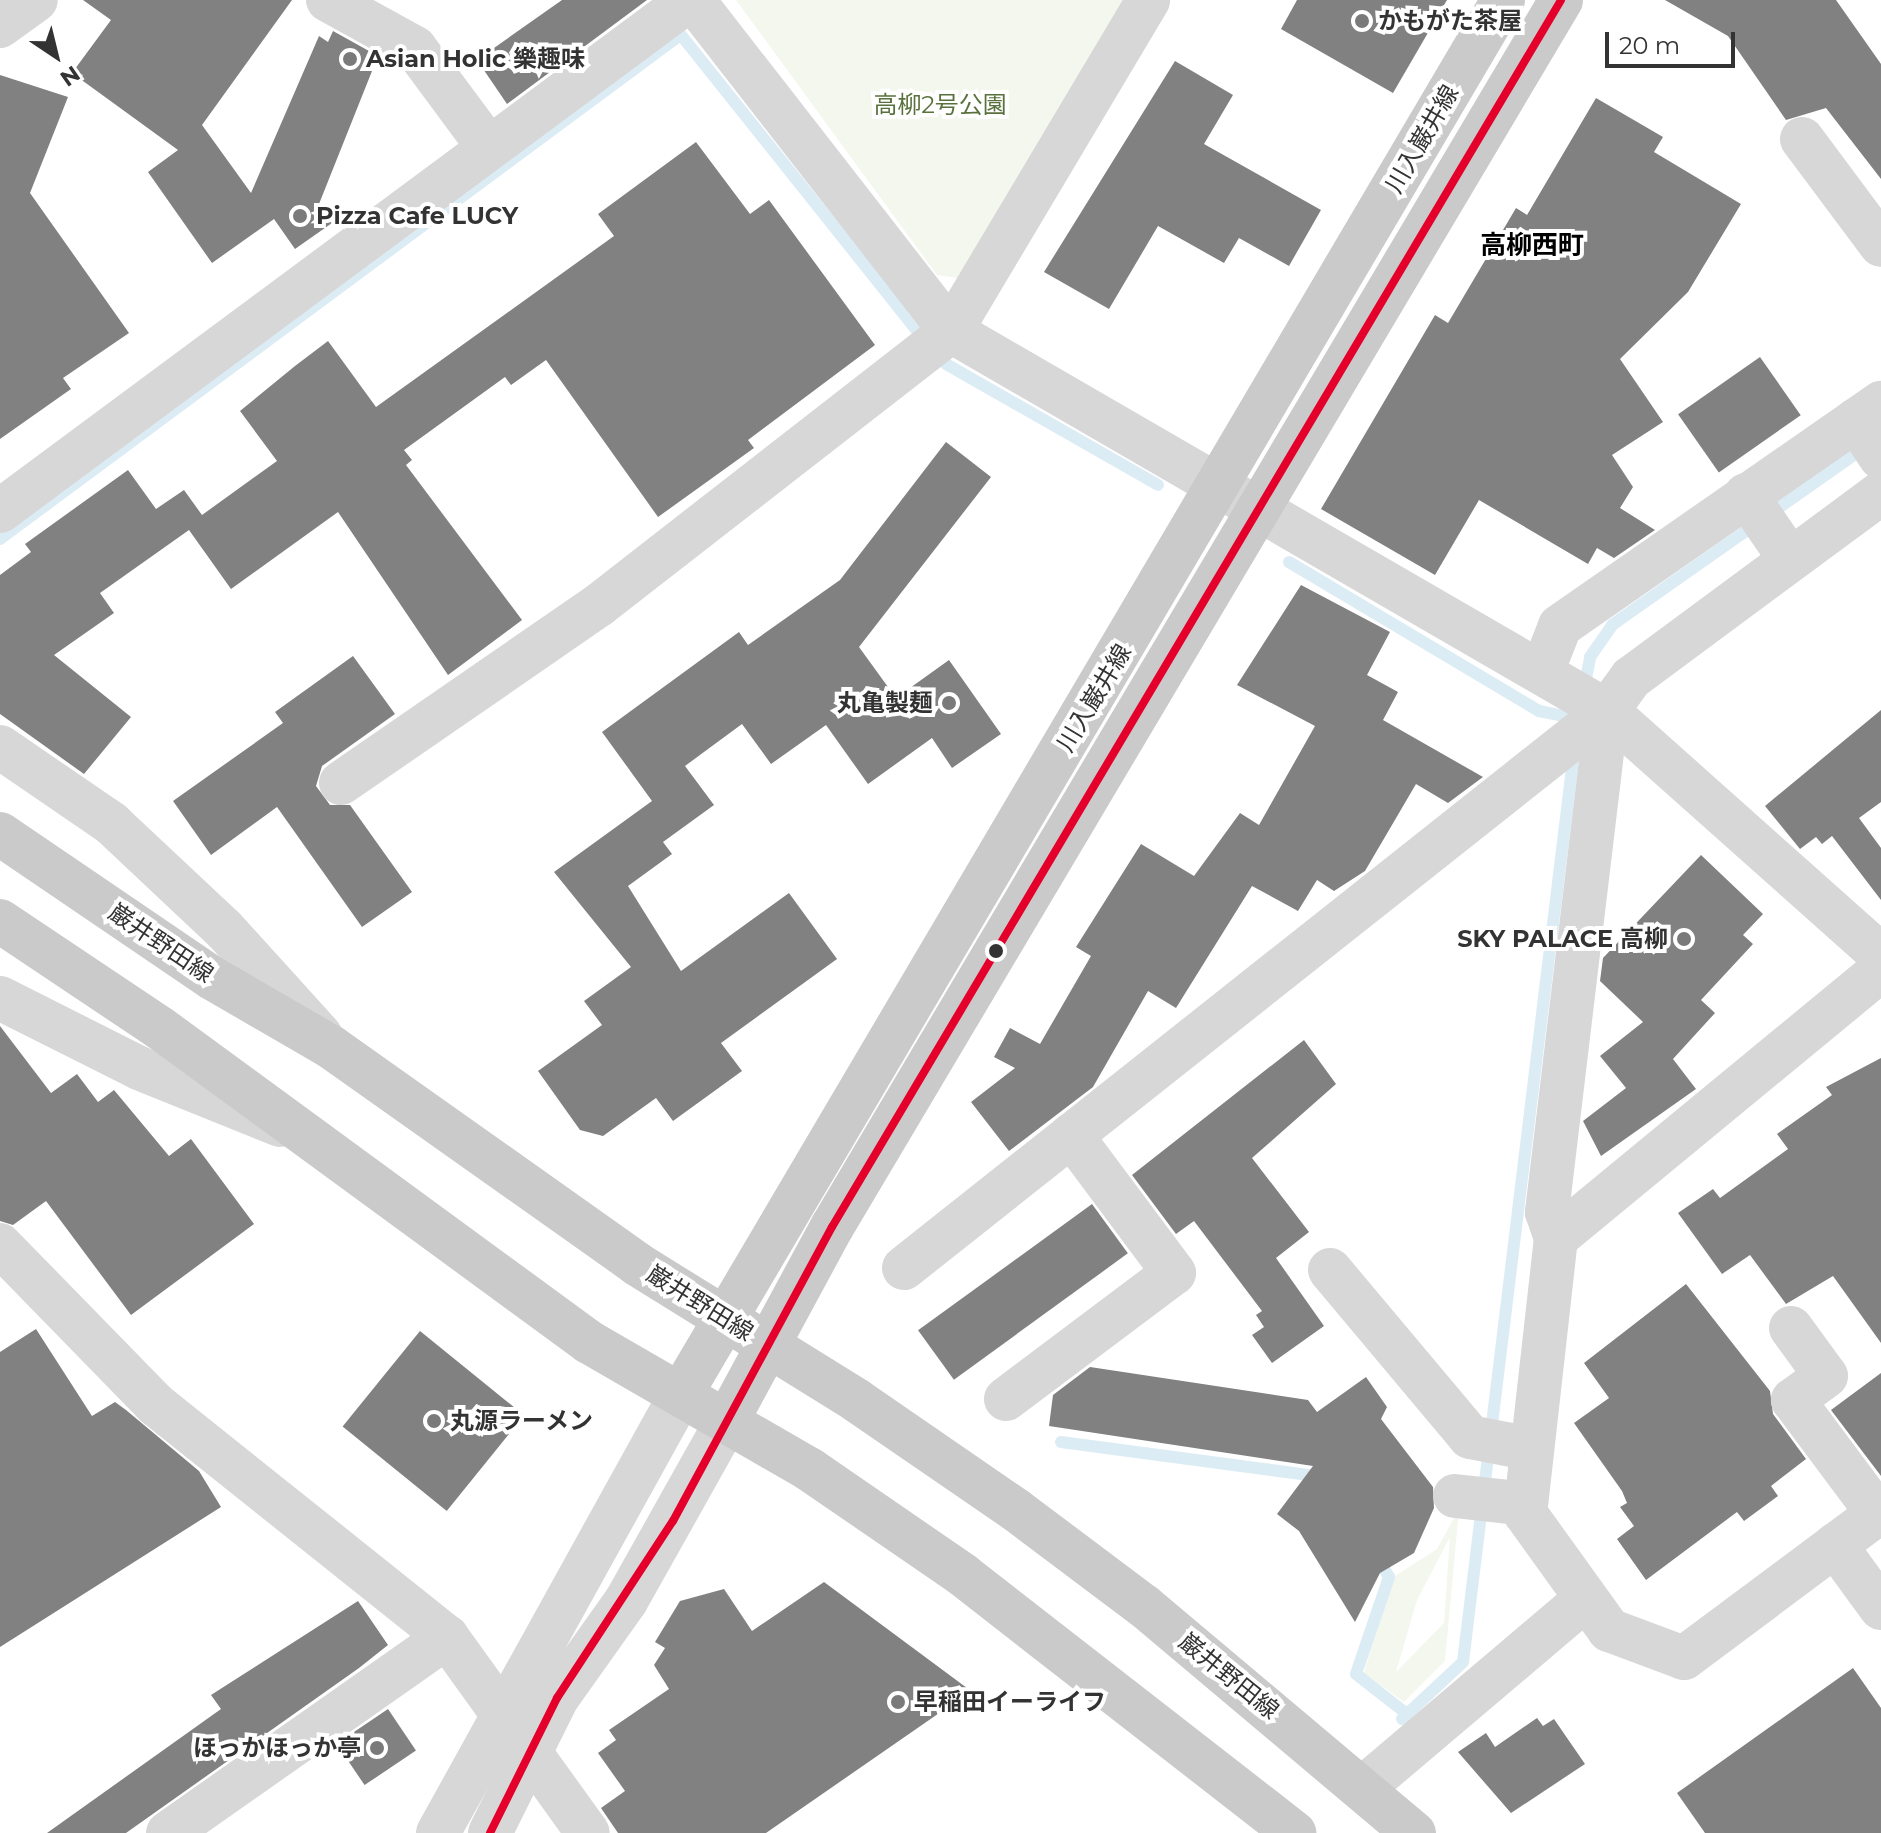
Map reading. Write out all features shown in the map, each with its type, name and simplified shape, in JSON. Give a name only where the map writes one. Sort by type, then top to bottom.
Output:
[{"type":"main road","name":"川入巌井線","points":[[681,1394],[1220,488],[1503,0]]},
{"type":"main road","name":"川入巌井線","points":[[727,1421],[832,1227],[1261,514],[1561,0]]},
{"type":"main road","name":"巌井野田線","points":[[0,834],[212,978],[331,1047],[725,1319],[1016,1510],[1364,1787],[1414,1833]]},
{"type":"main road","points":[[0,921],[160,1028],[297,1132],[577,1333],[727,1421],[963,1575],[1294,1833]]},
{"type":"street","points":[[0,26],[36,0]]},
{"type":"street","points":[[328,0],[415,48],[489,148]]},
{"type":"street","points":[[0,511],[691,0],[951,331],[1261,514],[1549,676],[1598,713],[1881,955]]},
{"type":"street","points":[[341,783],[599,605],[951,331],[1148,0]]},
{"type":"street","points":[[1802,139],[1881,245]]},
{"type":"street","points":[[904,1268],[1552,754],[1631,678],[1765,523],[1871,429]]},
{"type":"street","points":[[1549,676],[1560,626],[1765,523],[1881,493]]},
{"type":"street","points":[[1598,713],[1547,1212],[1556,1238],[1488,1500],[1525,1513],[1609,1630],[1684,1658],[1879,1513],[1793,1400],[1826,1376],[1791,1328]]},
{"type":"street","points":[[0,747],[111,823],[224,929],[331,1047]]},
{"type":"street","points":[[1556,1238],[1881,970]]},
{"type":"street","points":[[0,998],[139,1068],[297,1132]]},
{"type":"street","points":[[1006,1399],[1174,1273],[1071,1135]]},
{"type":"street","points":[[0,1245],[155,1404],[447,1637],[588,1833]]},
{"type":"street","points":[[1330,1270],[1503,1444]]},
{"type":"street","points":[[438,1833],[502,1711],[681,1394]]},
{"type":"street","points":[[490,1833],[531,1752],[727,1421]]},
{"type":"street","points":[[1835,1545],[1881,1608]]},
{"type":"street","points":[[1364,1787],[1586,1599]]},
{"type":"street","points":[[168,1833],[447,1637]]},
{"type":"green space","name":"高柳2号公園","points":[[736,0],[1126,0],[958,278],[937,275]]},
{"type":"green space","points":[[1459,1509],[1445,1661],[1404,1702],[1364,1673],[1392,1578],[1437,1549]],"holes":[[[1450,1537],[1444,1623],[1396,1672],[1417,1600]]]},
{"type":"building","points":[[83,0],[292,0],[202,125],[251,193],[319,36],[328,42],[333,31],[378,56],[319,204],[332,223],[295,249],[274,219],[212,263],[148,172],[178,150],[72,73],[111,20]]},
{"type":"building","points":[[562,0],[647,0],[507,104],[477,60]]},
{"type":"building","points":[[1297,0],[1447,0],[1393,93],[1281,29]]},
{"type":"building","points":[[1665,0],[1836,0],[1881,64],[1881,179],[1826,108],[1786,120],[1728,36]]},
{"type":"building","points":[[1175,61],[1233,95],[1204,144],[1321,210],[1289,266],[1239,238],[1224,263],[1158,226],[1109,309],[1044,272]]},
{"type":"building","points":[[0,75],[68,97],[30,193],[129,333],[63,378],[71,389],[0,439]]},
{"type":"building","points":[[1596,98],[1663,137],[1654,152],[1741,204],[1688,292],[1620,359],[1663,422],[1612,455],[1633,487],[1620,508],[1655,530],[1614,558],[1597,548],[1588,564],[1479,500],[1435,575],[1321,509],[1435,315],[1448,323],[1516,208],[1527,215]]},
{"type":"building","points":[[696,142],[750,214],[769,200],[875,345],[748,440],[754,448],[658,517],[546,360],[511,385],[505,377],[404,450],[412,460],[406,465],[522,620],[448,675],[338,512],[231,589],[189,530],[100,593],[114,613],[54,655],[131,717],[84,774],[0,714],[0,575],[31,552],[25,544],[128,470],[156,509],[184,490],[202,515],[277,461],[240,411],[328,341],[376,407],[614,236],[598,214]]},
{"type":"building","points":[[1760,357],[1801,415],[1719,473],[1678,414]]},
{"type":"building","points":[[946,442],[991,477],[859,647],[896,698],[949,660],[1001,734],[952,768],[932,738],[868,784],[826,725],[771,764],[742,724],[685,766],[714,805],[663,842],[672,854],[628,886],[681,971],[789,893],[837,959],[721,1043],[742,1071],[673,1121],[656,1098],[603,1136],[580,1130],[538,1071],[602,1025],[584,1001],[631,967],[554,872],[652,801],[602,732],[739,632],[748,645],[840,580]]},
{"type":"building","points":[[1301,585],[1390,632],[1367,675],[1398,692],[1383,720],[1483,777],[1448,803],[1416,784],[1365,871],[1334,891],[1317,880],[1298,911],[1252,886],[1176,1008],[1148,991],[1093,1087],[1009,1151],[971,1102],[1015,1068],[994,1057],[1010,1028],[1040,1044],[1091,956],[1076,947],[1141,844],[1194,876],[1240,813],[1259,825],[1315,726],[1237,685]]},
{"type":"building","points":[[353,656],[395,714],[322,766],[316,786],[330,805],[350,805],[412,892],[362,927],[277,807],[211,855],[173,801],[283,723],[275,712]]},
{"type":"building","points":[[1881,710],[1881,802],[1859,818],[1881,848],[1881,900],[1832,836],[1822,844],[1816,837],[1800,849],[1765,806]]},
{"type":"building","name":"SKY PALACE 高柳","points":[[1701,855],[1763,914],[1743,935],[1753,944],[1701,1000],[1715,1013],[1673,1059],[1696,1089],[1601,1156],[1583,1121],[1626,1088],[1600,1056],[1643,1022],[1600,981],[1603,958]]},
{"type":"building","points":[[0,1026],[51,1093],[77,1074],[98,1102],[114,1090],[169,1156],[191,1139],[254,1224],[131,1315],[46,1201],[13,1225],[0,1221]]},
{"type":"building","points":[[1304,1040],[1336,1084],[1252,1158],[1309,1232],[1276,1258],[1324,1326],[1272,1363],[1252,1335],[1264,1327],[1256,1315],[1262,1311],[1194,1221],[1176,1234],[1132,1175]]},
{"type":"building","points":[[1881,1058],[1881,1343],[1833,1276],[1786,1304],[1750,1255],[1722,1274],[1678,1213],[1713,1189],[1720,1198],[1788,1149],[1777,1134],[1832,1095],[1826,1087]]},
{"type":"building","points":[[1092,1204],[1128,1253],[954,1380],[918,1330]]},
{"type":"building","points":[[1686,1284],[1770,1391],[1773,1414],[1806,1459],[1771,1486],[1778,1496],[1744,1521],[1737,1512],[1646,1580],[1617,1539],[1634,1526],[1620,1507],[1627,1503],[1622,1491],[1574,1423],[1609,1398],[1584,1363]]},
{"type":"building","points":[[36,1329],[92,1416],[115,1402],[199,1471],[221,1507],[0,1647],[0,1352]]},
{"type":"building","points":[[420,1331],[524,1415],[447,1511],[343,1427]]},
{"type":"building","points":[[1090,1367],[1308,1400],[1317,1412],[1366,1377],[1387,1407],[1381,1419],[1433,1487],[1434,1508],[1414,1553],[1380,1573],[1355,1622],[1299,1531],[1277,1514],[1313,1466],[1049,1426],[1053,1395]]},
{"type":"building","points":[[1881,1373],[1881,1476],[1831,1410]]},
{"type":"building","points":[[824,1582],[971,1691],[766,1833],[618,1833],[601,1808],[625,1791],[598,1753],[616,1740],[609,1730],[669,1689],[654,1665],[665,1648],[655,1642],[680,1601],[724,1589],[752,1631]]},
{"type":"building","points":[[358,1601],[388,1645],[359,1668],[126,1833],[47,1833],[221,1709],[211,1695]]},
{"type":"building","points":[[1853,1668],[1881,1708],[1881,1833],[1705,1833],[1677,1793]]},
{"type":"building","name":"ほっかほっか亭","points":[[388,1709],[416,1750],[365,1785],[337,1744]]},
{"type":"building","points":[[1537,1718],[1543,1726],[1554,1719],[1585,1764],[1511,1813],[1458,1752],[1486,1733],[1495,1747]]},
{"type":"waterway","points":[[677,30],[917,331]]},
{"type":"waterway","points":[[0,539],[680,35]]},
{"type":"waterway","points":[[946,364],[1158,485]]},
{"type":"waterway","points":[[1584,689],[1590,657],[1612,625],[1865,447]]},
{"type":"waterway","points":[[1289,562],[1539,711],[1579,719]]},
{"type":"waterway","points":[[1402,1719],[1463,1662],[1574,751]]},
{"type":"waterway","points":[[1061,1442],[1323,1477]]},
{"type":"waterway","points":[[1378,1558],[1389,1577],[1356,1674],[1407,1714]]},
{"type":"transit line","points":[[490,1833],[557,1698],[673,1521],[832,1227],[1561,0]]},
{"type":"place","name":"かもがた茶屋","points":[[1362,21]]},
{"type":"place","name":"Asian Holic 樂趣味","points":[[350,59]]},
{"type":"place","name":"Pizza Cafe LUCY","points":[[300,216]]},
{"type":"place","name":"丸亀製麺","points":[[949,703]]},
{"type":"place","name":"SKY PALACE 高柳","points":[[1684,939]]},
{"type":"place","name":"丸源ラーメン","points":[[434,1421]]},
{"type":"place","name":"早稲田イーライフ","points":[[898,1702]]},
{"type":"place","name":"ほっかほっか亭","points":[[377,1748]]},
{"type":"district","name":"高柳西町","points":[[1532,246]]}]
